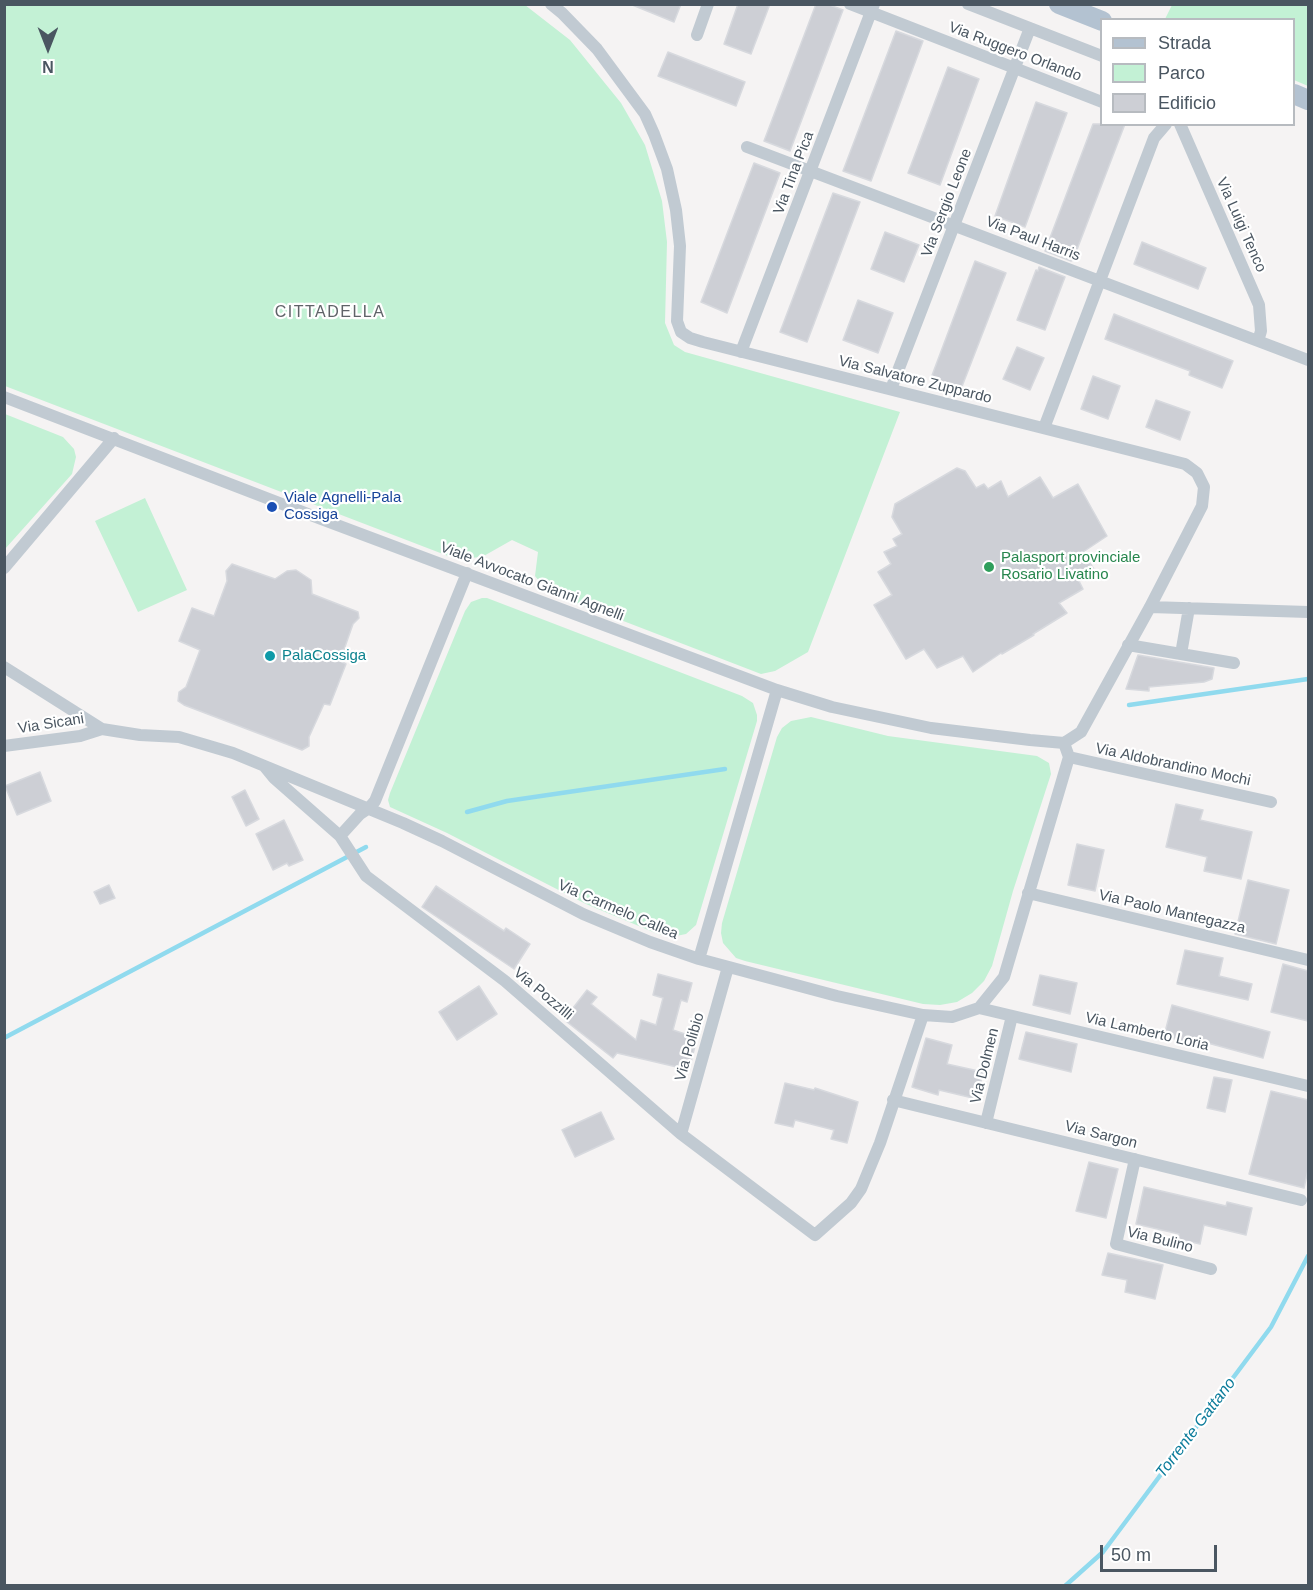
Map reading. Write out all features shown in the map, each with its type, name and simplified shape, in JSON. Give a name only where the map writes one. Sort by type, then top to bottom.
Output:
[{"type":"main road","points":[[1059,4],[1100,21]]},
{"type":"street","name":"Via Salvatore Zuppardo","points":[[551,4],[597,49],[645,114],[654,134],[667,170],[676,210],[680,246],[677,321],[681,332],[690,338],[741,352],[1185,464],[1197,473],[1204,487],[1202,506],[1150,608],[1081,732],[1064,742]]},
{"type":"street","points":[[697,35],[708,4]]},
{"type":"street","name":"Via Ruggero Orlando","points":[[850,4],[873,9],[1100,102]]},
{"type":"street","points":[[968,4],[1100,56]]},
{"type":"street","name":"Via Tina Pica","points":[[741,352],[873,9]]},
{"type":"street","name":"Via Sergio Leone","points":[[891,390],[1030,28]]},
{"type":"street","points":[[1044,428],[1098,280],[1154,138],[1162,126]]},
{"type":"street","name":"Via Luigi Tenco","points":[[1181,126],[1259,304],[1261,331],[1258,341]]},
{"type":"street","name":"Via Paul Harris","points":[[747,147],[1308,360]]},
{"type":"street","name":"Viale Avvocato Gianni Agnelli","points":[[4,397],[777,690],[832,707],[931,728],[1064,742]]},
{"type":"street","points":[[4,568],[114,438]]},
{"type":"street","points":[[340,836],[360,814],[369,808],[379,791],[467,573]]},
{"type":"street","points":[[1150,608],[1308,612]]},
{"type":"street","points":[[1181,654],[1189,608]]},
{"type":"street","points":[[1128,645],[1234,663]]},
{"type":"street","name":"Via Carmelo Callea","points":[[4,667],[102,729],[140,735],[179,737],[205,743],[369,808],[442,841],[583,914],[650,942],[728,967],[837,996],[923,1015],[952,1017],[979,1008]]},
{"type":"street","points":[[699,959],[777,690]]},
{"type":"street","name":"Via Sicani","points":[[4,746],[80,736],[102,729]]},
{"type":"street","points":[[979,1008],[1004,977],[1069,757],[1064,742]]},
{"type":"street","name":"Via Aldobrandino Mochi","points":[[1069,757],[1271,802]]},
{"type":"street","name":"Via Pozzilli","points":[[264,766],[274,778],[340,836],[366,876],[505,981],[681,1134],[815,1235],[851,1203],[861,1189],[880,1143],[893,1100]]},
{"type":"street","name":"Via Paolo Mantegazza","points":[[1029,893],[1308,960]]},
{"type":"street","name":"Via Polibio","points":[[681,1134],[728,967]]},
{"type":"street","name":"Via Lamberto Loria","points":[[979,1008],[1308,1086]]},
{"type":"street","points":[[893,1100],[923,1015]]},
{"type":"street","name":"Via Dolmen","points":[[986,1123],[1012,1016]]},
{"type":"street","name":"Via Sargon","points":[[893,1100],[1301,1200]]},
{"type":"street","name":"Via Bulino","points":[[1135,1160],[1116,1244],[1211,1269]]},
{"type":"green space","points":[[5,5],[525,5],[570,40],[621,103],[645,145],[662,201],[667,242],[665,323],[674,345],[685,352],[900,412],[808,652],[775,671],[761,674],[548,592],[535,576],[538,552],[512,540],[482,557],[456,559],[5,386]]},
{"type":"green space","points":[[1172,5],[1308,5],[1308,86],[1295,80],[1295,18],[1166,18]]},
{"type":"green space","points":[[5,414],[63,437],[74,449],[76,457],[72,474],[5,549]]},
{"type":"green space","points":[[145,498],[187,590],[138,612],[95,521]]},
{"type":"green space","points":[[482,598],[742,696],[753,703],[757,721],[696,925],[686,934],[671,937],[658,934],[586,904],[447,833],[390,807],[388,800],[390,793],[465,611],[471,602]]},
{"type":"green space","points":[[811,717],[888,736],[1037,756],[1049,763],[1051,774],[1013,891],[992,966],[984,981],[972,993],[957,1002],[940,1005],[923,1004],[745,961],[736,958],[723,943],[722,923],[777,737],[782,728],[791,721]]},
{"type":"building","points":[[630,4],[681,4],[674,22]]},
{"type":"building","points":[[738,4],[770,4],[751,54],[724,44]]},
{"type":"building","points":[[816,4],[827,4],[843,10],[790,151],[764,141]]},
{"type":"building","points":[[896,31],[923,41],[871,181],[843,171]]},
{"type":"building","points":[[668,52],[745,82],[736,106],[658,76]]},
{"type":"building","points":[[948,67],[979,79],[940,185],[908,173]]},
{"type":"building","points":[[1036,102],[1067,113],[1025,227],[995,216]]},
{"type":"building","points":[[1093,124],[1124,126],[1073,260],[1045,251]]},
{"type":"building","points":[[754,163],[780,173],[727,313],[701,302]]},
{"type":"building","points":[[833,193],[860,202],[807,342],[780,332]]},
{"type":"building","points":[[885,232],[919,245],[904,282],[871,269]]},
{"type":"building","points":[[1142,242],[1206,268],[1198,289],[1134,264]]},
{"type":"building","points":[[975,261],[1006,273],[961,389],[931,378]]},
{"type":"building","points":[[1039,267],[1065,277],[1045,330],[1017,320]]},
{"type":"building","points":[[858,300],[893,313],[878,353],[843,340]]},
{"type":"building","points":[[1114,314],[1233,361],[1222,388],[1189,375],[1190,371],[1105,339]]},
{"type":"building","points":[[1017,347],[1044,358],[1030,390],[1003,379]]},
{"type":"building","points":[[1093,376],[1120,386],[1108,419],[1081,409]]},
{"type":"building","points":[[1156,400],[1190,412],[1180,440],[1146,427]]},
{"type":"building","name":"Palasport provinciale Rosario Livatino","points":[[957,468],[965,471],[976,488],[984,484],[988,489],[1001,481],[1008,497],[1040,477],[1053,498],[1078,484],[1107,536],[1083,552],[1095,571],[1079,581],[1083,589],[1059,603],[1067,613],[973,672],[963,656],[937,668],[924,649],[906,659],[874,605],[892,595],[878,572],[891,564],[884,552],[897,546],[893,539],[902,534],[892,517],[895,504]]},
{"type":"building","name":"PalaCossiga","points":[[232,564],[275,579],[287,571],[296,570],[311,580],[312,594],[358,612],[359,618],[353,624],[340,661],[346,664],[330,705],[324,704],[309,737],[309,746],[302,750],[178,701],[179,692],[186,687],[200,650],[179,641],[192,608],[214,616],[227,581],[226,571]]},
{"type":"building","points":[[1138,655],[1214,668],[1212,679],[1204,682],[1149,687],[1149,691],[1126,689]]},
{"type":"building","points":[[40,772],[51,801],[17,815],[5,786]]},
{"type":"building","points":[[245,790],[259,819],[246,826],[232,797]]},
{"type":"building","points":[[1176,804],[1203,810],[1200,820],[1252,832],[1241,879],[1204,871],[1207,857],[1166,847]]},
{"type":"building","points":[[284,820],[303,860],[289,866],[287,863],[273,870],[256,834]]},
{"type":"building","points":[[1077,844],[1104,850],[1095,891],[1068,885]]},
{"type":"building","points":[[1248,880],[1289,890],[1276,944],[1235,934]]},
{"type":"building","points":[[109,885],[115,898],[100,904],[94,892]]},
{"type":"building","points":[[436,886],[504,931],[506,928],[530,944],[514,969],[422,907]]},
{"type":"building","points":[[1185,950],[1223,958],[1219,976],[1252,984],[1248,1000],[1177,984]]},
{"type":"building","points":[[1283,964],[1308,971],[1308,1021],[1271,1012]]},
{"type":"building","points":[[658,974],[692,983],[687,1002],[681,1000],[673,1030],[697,1038],[690,1066],[682,1064],[681,1068],[617,1053],[613,1058],[567,1022],[576,1010],[573,1008],[587,990],[597,997],[591,1004],[636,1040],[641,1020],[656,1025],[663,998],[653,995]]},
{"type":"building","points":[[1040,975],[1077,983],[1070,1014],[1033,1005]]},
{"type":"building","points":[[479,986],[497,1014],[457,1040],[439,1012]]},
{"type":"building","points":[[1172,1005],[1270,1032],[1263,1058],[1204,1042],[1202,1046],[1164,1036]]},
{"type":"building","points":[[1026,1032],[1077,1044],[1071,1072],[1019,1059]]},
{"type":"building","points":[[926,1038],[952,1045],[947,1064],[983,1072],[977,1099],[939,1090],[938,1095],[912,1087]]},
{"type":"building","points":[[1214,1077],[1232,1080],[1225,1112],[1207,1108]]},
{"type":"building","points":[[785,1083],[814,1090],[815,1088],[858,1102],[847,1143],[831,1139],[834,1130],[795,1120],[793,1127],[775,1123]]},
{"type":"building","points":[[1271,1091],[1308,1100],[1308,1170],[1304,1188],[1249,1174]]},
{"type":"building","points":[[601,1112],[614,1139],[575,1157],[562,1130]]},
{"type":"building","points":[[1089,1162],[1118,1169],[1106,1218],[1076,1211]]},
{"type":"building","points":[[1144,1187],[1226,1206],[1227,1202],[1252,1208],[1246,1235],[1204,1225],[1200,1244],[1178,1239],[1179,1234],[1136,1224]]},
{"type":"building","points":[[1108,1253],[1163,1265],[1155,1299],[1125,1292],[1127,1280],[1102,1275]]},
{"type":"waterway","points":[[1129,705],[1308,679]]},
{"type":"waterway","points":[[467,812],[507,801],[725,769]]},
{"type":"waterway","points":[[4,1038],[366,847]]},
{"type":"waterway","name":"Torrente Gattano","points":[[1065,1586],[1103,1552],[1271,1327],[1308,1256]]},
{"type":"place","name":"Viale Agnelli-Pala Cossiga","points":[[272,507]]},
{"type":"place","name":"Palasport provinciale Rosario Livatino","points":[[989,567]]},
{"type":"place","name":"PalaCossiga","points":[[270,656]]},
{"type":"district","name":"CITTADELLA","points":[[330,313]]}]
